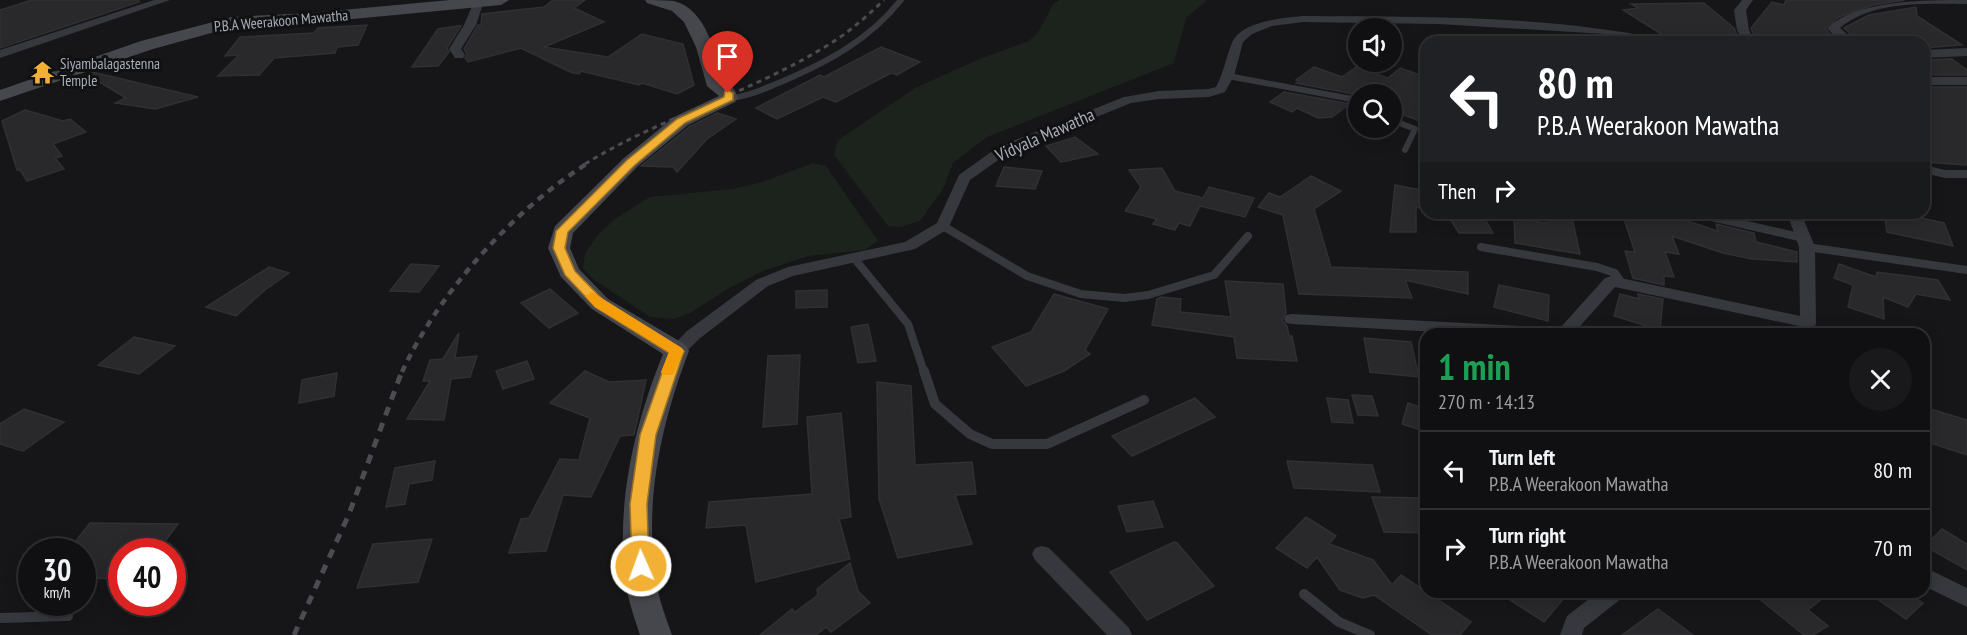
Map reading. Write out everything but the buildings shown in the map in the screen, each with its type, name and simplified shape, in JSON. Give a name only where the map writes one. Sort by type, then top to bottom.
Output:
[{"type":"street","points":[[0,54],[165,0]]},
{"type":"street","name":"P.B.A Weerakoon Mawatha","points":[[0,96],[147,45],[232,22],[310,18],[478,4],[501,0]]},
{"type":"street","points":[[653,0],[685,12],[704,44],[716,86],[728,93],[729,98],[681,121],[631,162],[562,231],[559,248],[569,272],[600,304],[676,351]]},
{"type":"street","points":[[1746,36],[1740,10],[1748,0]]},
{"type":"street","points":[[1841,36],[1833,28],[1840,18],[1861,8],[1897,2],[1965,3]]},
{"type":"street","points":[[459,55],[455,49],[470,25],[478,4]]},
{"type":"street","points":[[1228,76],[1238,41],[1248,32],[1270,23],[1302,19],[1438,21],[1606,31],[1631,36]]},
{"type":"street","points":[[1930,54],[1967,52]]},
{"type":"street","name":"Vidyala Mawatha","points":[[943,226],[964,178],[1003,150],[1128,100],[1159,95],[1209,93],[1221,89],[1228,76]]},
{"type":"street","points":[[1930,81],[1967,81]]},
{"type":"street","points":[[1930,170],[1945,174],[1967,174]]},
{"type":"street","points":[[1796,219],[1805,242],[1807,328]]},
{"type":"street","points":[[656,635],[642,587],[639,504],[648,435],[676,351],[693,335],[762,283],[788,272],[910,246],[943,226]]},
{"type":"street","points":[[1569,328],[1611,281],[1803,328]]},
{"type":"street","points":[[1292,319],[1455,328]]},
{"type":"street","points":[[1042,554],[1121,635]]},
{"type":"street","points":[[1930,579],[1967,598]]},
{"type":"street","points":[[1571,635],[1575,623],[1606,598]]},
{"type":"lane","points":[[729,98],[746,97],[843,52],[870,34],[901,0]]},
{"type":"lane","points":[[1228,76],[1348,98]]},
{"type":"lane","points":[[1402,124],[1415,129],[1406,150]]},
{"type":"lane","points":[[1717,219],[1805,242],[1892,261],[1967,270]]},
{"type":"lane","points":[[943,226],[1027,276],[1081,294],[1124,298],[1148,295],[1214,275],[1248,236]]},
{"type":"lane","points":[[1481,247],[1597,267],[1615,273],[1621,282]]},
{"type":"lane","points":[[854,258],[908,324],[935,404],[970,434],[992,444],[1047,444],[1144,400]]},
{"type":"lane","points":[[1304,594],[1339,622],[1370,635]]},
{"type":"lane","points":[[0,618],[68,616]]},
{"type":"shaded area","points":[[1060,0],[1207,0],[1186,18],[1174,63],[987,137],[953,163],[943,189],[920,221],[900,227],[888,226],[834,155],[837,141],[915,88],[977,60],[1029,41],[1039,31],[1053,4]]},
{"type":"shaded area","points":[[813,163],[826,166],[878,241],[865,250],[808,256],[763,271],[729,288],[690,313],[674,319],[650,317],[593,279],[583,268],[585,253],[598,235],[615,219],[650,197],[733,189],[762,182]]},
{"type":"railway","points":[[585,164],[614,147],[794,64],[840,38],[884,0]]},
{"type":"railway","points":[[402,372],[436,312],[481,255],[532,204],[588,163]]},
{"type":"railway","points":[[294,635],[349,514],[402,371]]},
{"type":"slow traffic","points":[[592,296],[600,304],[676,351],[668,372]]},
{"type":"place","name":"Siyambalagastenna Temple","points":[[42,73]]},
{"type":"route","points":[[641,566],[639,504],[648,435],[676,351],[600,304],[569,272],[559,248],[562,231],[631,162],[681,121],[729,98],[728,93]]}]
